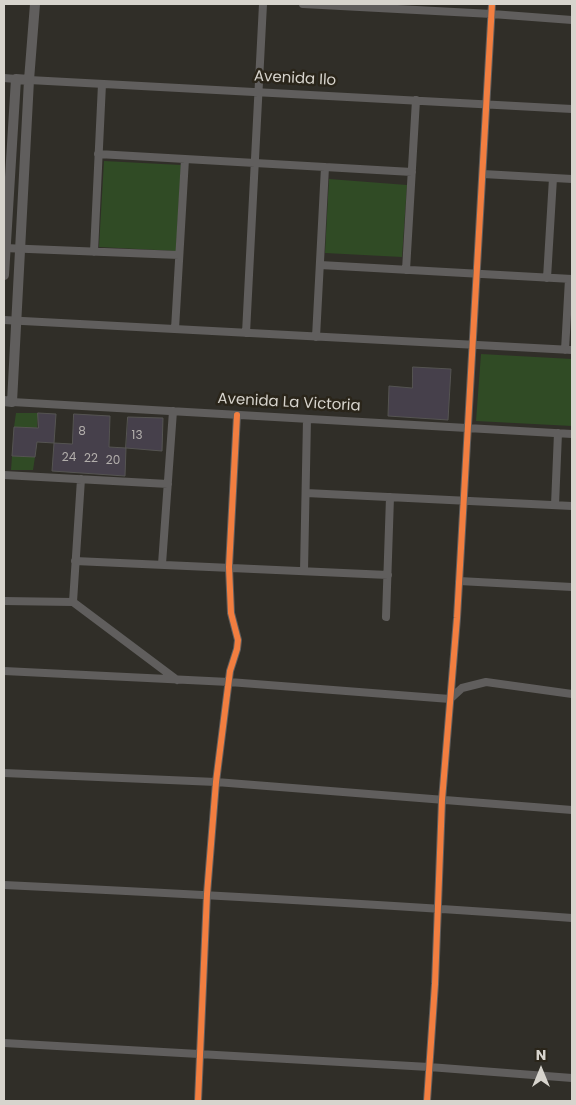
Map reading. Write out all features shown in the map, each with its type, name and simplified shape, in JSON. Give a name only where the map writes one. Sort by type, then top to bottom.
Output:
[{"type":"street","points":[[8,402],[16,321],[34,4]]},
{"type":"street","points":[[246,333],[263,4]]},
{"type":"street","points":[[304,4],[572,20]]},
{"type":"street","points":[[427,1101],[439,908],[442,800],[459,581],[492,4]]},
{"type":"street","points":[[4,78],[16,79],[4,275]]},
{"type":"street","name":"Avenida Ilo","points":[[16,79],[572,109]]},
{"type":"street","points":[[94,252],[102,84]]},
{"type":"street","points":[[406,270],[416,100]]},
{"type":"street","points":[[98,154],[412,172]]},
{"type":"street","points":[[175,329],[185,159]]},
{"type":"street","points":[[316,337],[325,167]]},
{"type":"street","points":[[482,174],[572,180]]},
{"type":"street","points":[[547,278],[554,178]]},
{"type":"street","points":[[5,248],[179,255]]},
{"type":"street","points":[[4,320],[569,350],[571,279],[320,265]]},
{"type":"street","name":"Avenida La Victoria","points":[[8,402],[572,434]]},
{"type":"street","points":[[162,564],[173,411]]},
{"type":"street","points":[[198,1101],[207,894],[216,782],[229,682],[238,640],[231,612],[230,567],[237,415]]},
{"type":"street","points":[[304,571],[308,419]]},
{"type":"street","points":[[555,505],[558,433]]},
{"type":"street","points":[[4,475],[168,484]]},
{"type":"street","points":[[73,602],[74,561],[81,479]]},
{"type":"street","points":[[306,493],[572,506]]},
{"type":"street","points":[[386,616],[390,497]]},
{"type":"street","points":[[74,561],[388,575]]},
{"type":"street","points":[[459,581],[572,587]]},
{"type":"street","points":[[4,601],[73,602],[177,680]]},
{"type":"street","points":[[4,671],[229,682],[450,699],[462,688],[486,682],[572,694]]},
{"type":"street","points":[[4,773],[216,782],[572,810]]},
{"type":"street","points":[[4,885],[207,894],[572,918]]},
{"type":"street","points":[[4,1043],[429,1067],[572,1078]]},
{"type":"green space","points":[[104,161],[181,165],[176,251],[99,247]]},
{"type":"green space","points":[[329,179],[407,185],[402,257],[325,253]]},
{"type":"green space","points":[[481,354],[572,359],[572,426],[476,421]]},
{"type":"green space","points":[[16,413],[38,413],[37,428],[14,427]]},
{"type":"green space","points":[[12,456],[35,457],[33,470],[11,470]]},
{"type":"building","points":[[413,367],[451,369],[448,420],[388,416],[389,386],[412,388]]},
{"type":"building","points":[[38,413],[56,414],[54,443],[37,442],[35,457],[12,456],[14,427],[38,428]]},
{"type":"building","points":[[74,414],[110,416],[109,447],[126,448],[125,476],[52,471],[54,443],[72,444]]},
{"type":"building","points":[[128,417],[163,418],[162,451],[126,448]]},
{"type":"cycle path","points":[[427,1101],[435,984],[442,800],[457,618],[492,4]]},
{"type":"cycle path","points":[[198,1101],[207,894],[216,782],[230,671],[238,640],[231,613],[229,567],[237,415]]}]
